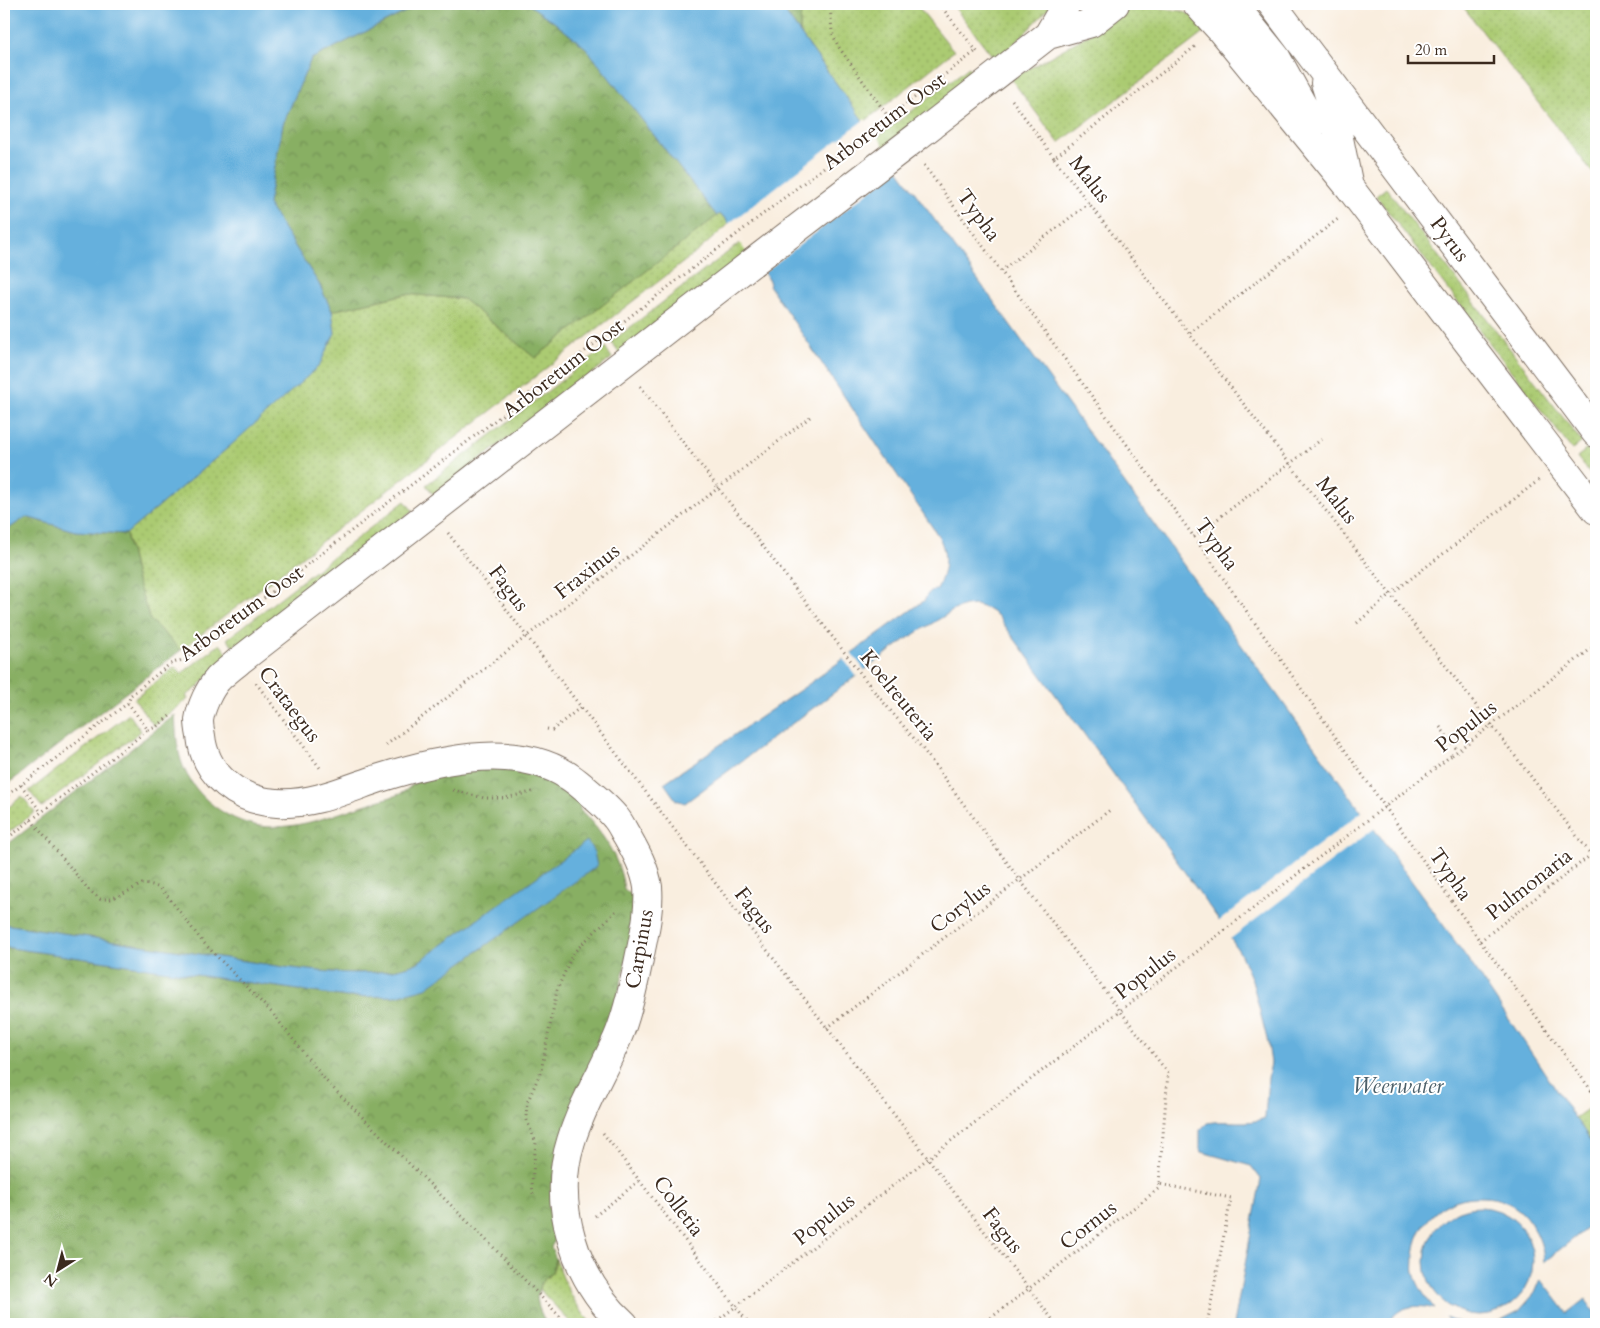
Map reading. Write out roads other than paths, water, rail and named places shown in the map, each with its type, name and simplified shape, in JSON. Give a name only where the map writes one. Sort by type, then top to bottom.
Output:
[{"type":"street","name":"Arboretum Oost","points":[[1048,35],[1066,4]]},
{"type":"street","name":"Arboretum Oost","points":[[217,680],[432,511],[1048,35],[1091,23],[1115,4]]},
{"type":"street","name":"Pyrus","points":[[1197,4],[1219,28],[1350,188],[1596,510]]},
{"type":"street","points":[[1233,4],[1276,56],[1350,188]]},
{"type":"street","name":"Pyrus","points":[[1272,4],[1596,433]]},
{"type":"street","name":"Pyrus","points":[[1304,44],[1328,92],[1350,188]]},
{"type":"street","name":"Carpinus","points":[[217,680],[209,693],[199,721],[201,742],[206,759],[216,773],[231,788],[253,799],[278,803],[306,801],[442,762],[504,756],[533,760],[555,769],[576,781],[616,817],[641,862],[648,887],[647,919],[635,981],[618,1037],[583,1107],[570,1144],[564,1181],[566,1211],[571,1236],[580,1264],[596,1293],[624,1324]]},
{"type":"water","points":[[4,4],[421,4],[311,59],[283,124],[268,204],[319,284],[332,311],[335,333],[319,366],[230,446],[126,534],[75,531],[26,517],[4,532]]},
{"type":"water","name":"Weerwater","points":[[528,4],[779,4],[1480,976],[1596,1147],[1596,1221],[1544,1262],[1541,1244],[1533,1227],[1517,1208],[1506,1202],[1488,1197],[1456,1200],[1435,1213],[1426,1222],[1416,1245],[1414,1273],[1423,1292],[1435,1309],[1408,1308],[1397,1313],[1388,1324],[1234,1324],[1261,1179],[1251,1166],[1202,1152],[1200,1150],[1200,1130],[1207,1123],[1251,1122],[1265,1118],[1271,1063],[1268,1043],[1252,980],[1240,953],[1166,846],[997,615],[986,608],[975,605],[954,610],[905,640],[685,803],[676,800],[664,783],[806,686],[925,600],[929,593],[937,589],[944,569],[944,550],[939,537],[769,285],[768,278],[725,218],[719,214],[717,216],[586,48]]},
{"type":"water","points":[[587,841],[594,852],[597,866],[426,988],[396,996],[347,997],[4,947],[4,924],[316,971],[369,973],[386,971],[417,963]]},
{"type":"water","points":[[1479,1207],[1500,1211],[1517,1223],[1529,1240],[1533,1261],[1529,1282],[1517,1299],[1500,1311],[1479,1315],[1458,1311],[1441,1299],[1429,1282],[1425,1261],[1429,1240],[1441,1223],[1458,1211]]},
{"type":"water","points":[[1541,1279],[1567,1313],[1585,1299],[1596,1314],[1596,1324],[1493,1324],[1519,1311],[1535,1293]]},
{"type":"water","points":[[1446,1317],[1464,1324],[1450,1324]]}]
